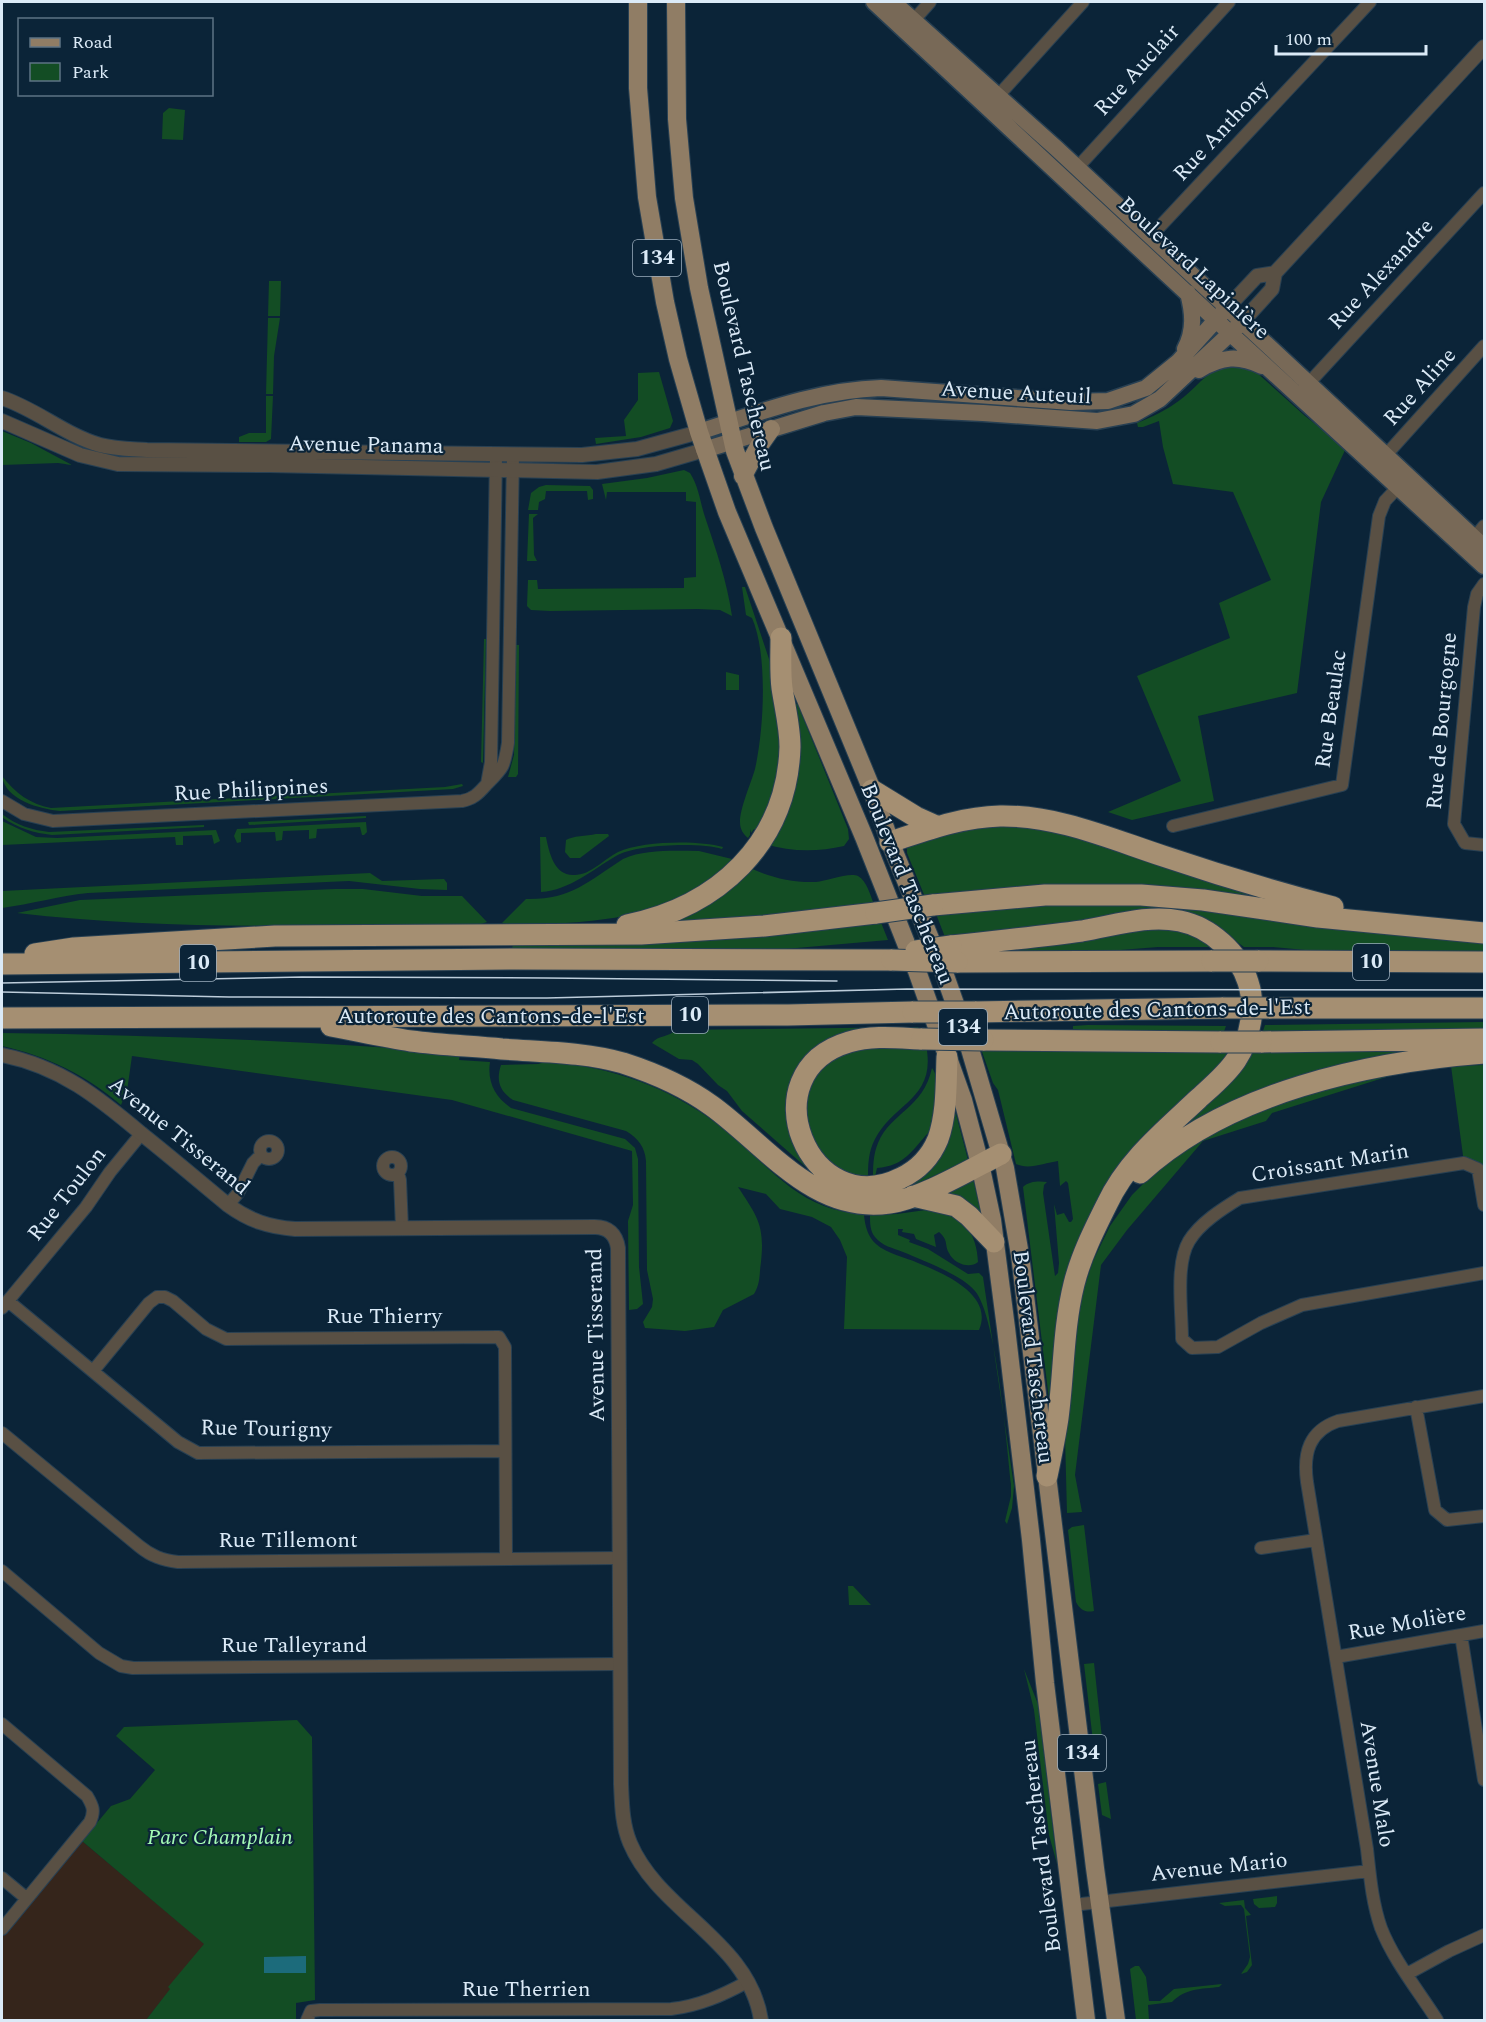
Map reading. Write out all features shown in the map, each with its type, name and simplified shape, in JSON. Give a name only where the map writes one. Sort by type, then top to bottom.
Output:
[{"type":"highway","points":[[550,935],[625,925],[664,916],[707,895],[742,865],[762,838],[778,805],[787,772],[790,750],[782,687],[781,638]]},
{"type":"highway","points":[[872,790],[916,817],[936,826]]},
{"type":"highway","points":[[890,842],[936,826],[967,819],[1000,816],[1048,821],[1274,891],[1401,925]]},
{"type":"highway","points":[[2,958],[74,948],[225,938],[335,935],[641,934],[725,929],[933,905],[1045,895],[1122,894],[1203,900],[1318,917],[1485,933]]},
{"type":"highway","points":[[954,954],[1149,919],[1172,919],[1187,922],[1212,935],[1232,954],[1246,974],[1251,994],[1251,1018],[1238,1058],[1134,1161],[1117,1185],[1081,1261],[1071,1298],[1065,1334],[1058,1418],[1047,1476]]},
{"type":"highway","name":"Autoroute des Cantons-de-l'Est","points":[[2,964],[490,959],[848,960],[954,954],[1212,962],[1485,962]]},
{"type":"highway","name":"Autoroute des Cantons-de-l'Est","points":[[2,1018],[777,1015],[1223,1008],[1485,1008]]},
{"type":"highway","points":[[975,1012],[1053,1032],[1110,1040]]},
{"type":"highway","points":[[278,1016],[411,1041],[587,1056],[616,1061],[664,1079],[708,1103],[794,1174],[820,1191],[840,1199],[869,1204],[889,1203],[913,1196],[1001,1154]]},
{"type":"highway","points":[[947,1058],[945,1104],[940,1130],[933,1150],[918,1167],[897,1180],[872,1186],[845,1182],[825,1170],[806,1149],[797,1120],[797,1096],[802,1082],[810,1069],[826,1053],[848,1042],[871,1038],[1053,1042],[1485,1040]]},
{"type":"highway","points":[[1096,1227],[1118,1196],[1156,1159],[1189,1134],[1219,1119],[1281,1094],[1358,1072],[1425,1059],[1485,1053]]},
{"type":"highway","points":[[913,1196],[956,1206],[994,1242]]},
{"type":"main road","name":"Boulevard Taschereau","points":[[638,2],[640,128],[647,197],[665,302],[701,441],[739,544],[869,849],[921,982],[963,1100],[980,1164],[992,1220],[1086,2020]]},
{"type":"main road","name":"Boulevard Taschereau","points":[[676,2],[677,119],[684,198],[699,288],[733,441],[743,476],[872,790],[890,842],[953,996],[1009,1186],[1018,1239],[1116,2020]]},
{"type":"main road","name":"Boulevard Lapinière","points":[[874,2],[1188,292],[1222,314]]},
{"type":"main road","name":"Boulevard Lapinière","points":[[894,2],[1151,237],[1275,373],[1403,482],[1481,537]]},
{"type":"main road","points":[[1178,362],[1188,344],[1192,326],[1193,316],[1188,292]]},
{"type":"main road","name":"Avenue Auteuil","points":[[729,423],[799,400],[854,389],[881,388],[1071,402],[1107,401],[1146,388],[1178,362],[1222,314]]},
{"type":"main road","name":"Avenue Auteuil","points":[[733,441],[824,413],[856,408],[967,412],[1097,421],[1134,414],[1160,399],[1236,328]]},
{"type":"main road","name":"Boulevard Lapinière","points":[[1236,328],[1308,384],[1386,455],[1403,482],[1485,566]]},
{"type":"main road","points":[[1180,381],[1207,365],[1232,358],[1249,360],[1275,373]]},
{"type":"main road","name":"Avenue Panama","points":[[701,441],[729,423]]},
{"type":"main road","points":[[743,476],[771,429]]},
{"type":"main road","name":"Avenue Panama","points":[[701,441],[733,441]]},
{"type":"main road","points":[[869,849],[890,842]]},
{"type":"street","points":[[914,20],[930,2]]},
{"type":"street","points":[[998,96],[1083,2]]},
{"type":"street","name":"Rue Auclair","points":[[1077,168],[1229,2]]},
{"type":"street","name":"Rue Anthony","points":[[1151,237],[1370,2]]},
{"type":"street","name":"Avenue Auteuil","points":[[1236,328],[1272,289],[1275,273],[1485,47]]},
{"type":"street","name":"Rue Alexandre","points":[[1308,384],[1485,193]]},
{"type":"street","name":"Avenue Auteuil","points":[[1222,314],[1257,276],[1275,273]]},
{"type":"street","name":"Rue Aline","points":[[1386,455],[1485,346]]},
{"type":"street","name":"Avenue Panama","points":[[2,398],[85,439],[111,448],[582,455],[701,441]]},
{"type":"street","name":"Avenue Panama","points":[[2,421],[80,454],[118,464],[550,472],[612,471],[656,464],[701,441]]},
{"type":"street","points":[[487,784],[491,762],[496,455]]},
{"type":"street","name":"Rue Philippines","points":[[2,801],[37,819],[52,821],[471,799],[502,770],[508,743],[513,455]]},
{"type":"street","name":"Rue Beaulac","points":[[1173,826],[1342,785],[1379,516],[1383,504],[1403,482]]},
{"type":"street","name":"Rue de Bourgogne","points":[[1485,584],[1477,594],[1474,606],[1454,824],[1465,843],[1485,845]]},
{"type":"street","points":[[2,793],[13,808]]},
{"type":"street","name":"Avenue Tisserand","points":[[2,1055],[39,1065],[69,1078],[99,1098],[228,1205],[255,1221],[282,1228],[595,1227],[607,1229],[615,1236],[618,1248],[620,1664],[622,1806],[625,1825],[631,1845],[652,1877],[725,1951],[747,1982],[761,2020]]},
{"type":"street","name":"Rue Toulon","points":[[4,1305],[86,1207],[110,1172],[142,1133]]},
{"type":"street","points":[[228,1205],[238,1193],[253,1162],[261,1155]]},
{"type":"street","name":"Croissant Marin","points":[[1485,1205],[1478,1169],[1464,1163],[1240,1198],[1216,1213],[1189,1240],[1181,1261],[1182,1339],[1192,1348],[1218,1347],[1261,1323],[1302,1305],[1485,1273]]},
{"type":"street","points":[[398,1173],[402,1228]]},
{"type":"street","name":"Rue Thierry","points":[[93,1371],[150,1303],[158,1297],[172,1301],[206,1329],[226,1339],[499,1337],[505,1347],[506,1559]]},
{"type":"street","name":"Rue Tourigny","points":[[4,1305],[93,1371],[178,1442],[198,1453],[505,1451]]},
{"type":"street","name":"Avenue Malo","points":[[1437,2020],[1391,1949],[1372,1894],[1305,1465],[1307,1452],[1314,1438],[1325,1427],[1338,1421],[1485,1396]]},
{"type":"street","points":[[1416,1407],[1435,1510],[1447,1520],[1485,1516]]},
{"type":"street","name":"Rue Tillemont","points":[[2,1433],[139,1546],[151,1555],[164,1560],[178,1562],[619,1558]]},
{"type":"street","points":[[1261,1548],[1316,1540]]},
{"type":"street","name":"Rue Talleyrand","points":[[2,1571],[99,1653],[121,1666],[133,1668],[620,1664]]},
{"type":"street","name":"Rue Molière","points":[[1336,1657],[1485,1631]]},
{"type":"street","points":[[1461,1635],[1485,1780]]},
{"type":"street","points":[[2,1725],[87,1796],[93,1806],[90,1822],[2,1929]]},
{"type":"street","name":"Avenue Mario","points":[[1073,1905],[1369,1871]]},
{"type":"street","points":[[2,1878],[26,1898]]},
{"type":"street","points":[[1407,1974],[1485,1935]]},
{"type":"street","name":"Rue Therrien","points":[[307,2020],[306,2017],[311,2011],[321,2010],[671,2009],[689,2007],[747,1982]]},
{"type":"shaded area","points":[[82,1841],[206,1945],[146,2020],[2,2020],[2,1934]]},
{"type":"shaded area","points":[[306,1956],[306,1973],[264,1973],[264,1957]]},
{"type":"green space","points":[[169,108],[185,110],[183,140],[162,139],[163,113]]},
{"type":"green space","points":[[269,281],[281,281],[280,316],[268,316]]},
{"type":"green space","points":[[268,318],[280,318],[274,356],[273,394],[266,394]]},
{"type":"green space","points":[[1230,365],[1255,371],[1305,416],[1346,448],[1321,502],[1297,693],[1198,716],[1214,801],[1132,820],[1108,812],[1181,781],[1137,676],[1230,638],[1219,603],[1271,580],[1233,492],[1173,484],[1159,421],[1143,427],[1138,427],[1137,423],[1170,407],[1208,375]]},
{"type":"green space","points":[[659,372],[673,421],[670,428],[641,437],[596,444],[595,438],[626,436],[624,420],[638,400],[638,373]]},
{"type":"green space","points":[[266,396],[273,396],[271,439],[266,442],[239,442],[239,437],[249,433],[266,433]]},
{"type":"green space","points":[[2,431],[31,443],[72,465],[58,463],[2,465]]},
{"type":"green space","points":[[684,470],[690,473],[697,489],[724,578],[732,616],[720,610],[550,611],[531,610],[527,606],[528,580],[537,580],[538,589],[684,588],[684,578],[696,577],[696,502],[686,501],[686,492],[607,492],[606,500],[602,484]]},
{"type":"green space","points":[[546,485],[590,486],[593,490],[593,499],[588,500],[587,491],[546,491],[545,499],[539,502],[538,510],[528,510],[531,493]]},
{"type":"green space","points":[[529,514],[538,514],[533,518],[534,555],[537,561],[527,561]]},
{"type":"green space","points":[[742,587],[745,587],[771,665],[782,729],[775,789],[757,831],[754,829],[751,833],[750,829],[748,838],[741,829],[740,816],[758,753],[763,692],[757,633],[752,618],[746,615]]},
{"type":"green space","points":[[484,639],[486,639],[483,763],[481,762]]},
{"type":"green space","points":[[516,645],[519,645],[518,774],[516,777],[508,777],[514,755]]},
{"type":"green space","points":[[726,672],[739,675],[739,690],[726,690]]},
{"type":"green space","points":[[794,702],[798,705],[848,829],[849,839],[844,846],[804,850],[785,849],[765,844]]},
{"type":"green space","points":[[2,776],[24,797],[36,804],[51,808],[445,787],[462,784],[463,786],[453,789],[60,811],[43,808],[16,797],[5,784]]},
{"type":"green space","points":[[2,814],[24,826],[49,832],[204,825],[204,827],[52,835],[20,827],[3,818]]},
{"type":"green space","points":[[366,816],[366,818],[249,825],[248,822]]},
{"type":"green space","points":[[2,821],[36,837],[57,838],[216,830],[220,841],[214,844],[212,835],[183,836],[183,845],[176,845],[175,837],[2,845]]},
{"type":"green space","points":[[366,822],[367,832],[364,835],[360,827],[317,829],[316,838],[309,839],[309,830],[283,831],[282,840],[276,841],[275,832],[241,833],[241,842],[237,843],[234,836],[237,829]]},
{"type":"green space","points":[[1032,824],[1288,900],[1152,891],[1061,889],[1016,889],[925,897],[907,853],[907,847],[964,827]]},
{"type":"green space","points":[[608,834],[609,836],[580,858],[570,858],[565,852],[566,840]]},
{"type":"green space","points":[[540,837],[546,837],[551,856],[557,867],[573,875],[585,873],[628,848],[685,843],[723,847],[722,849],[684,845],[625,852],[562,888],[541,892]]},
{"type":"green space","points":[[699,851],[732,859],[711,880],[686,896],[659,907],[600,920],[510,925],[502,923],[526,899],[542,899],[567,893],[623,859],[650,852]]},
{"type":"green space","points":[[748,867],[764,874],[798,881],[816,882],[844,876],[858,876],[866,885],[874,904],[666,926]]},
{"type":"green space","points":[[370,873],[382,881],[444,879],[447,883],[447,890],[349,881],[88,893],[2,908],[2,891]]},
{"type":"green space","points":[[363,889],[422,896],[462,896],[487,922],[478,925],[189,925],[74,919],[17,913],[80,900]]},
{"type":"green space","points":[[1004,904],[1173,904],[1484,942],[1484,953],[1316,951],[1244,947],[1208,921],[945,937],[936,914]]},
{"type":"green space","points":[[880,920],[888,940],[785,949],[512,949],[513,944]]},
{"type":"green space","points":[[1178,927],[1219,947],[1007,952],[1007,947],[1108,933]]},
{"type":"green space","points":[[1484,1022],[1484,1032],[1262,1034],[1265,1025]]},
{"type":"green space","points":[[1073,1026],[1226,1026],[1223,1034],[1111,1033],[1073,1029]]},
{"type":"green space","points":[[918,1027],[921,1034],[868,1032],[796,1080],[816,1176],[742,1111],[727,1091],[698,1064],[692,1060],[679,1059],[652,1043],[676,1030]]},
{"type":"green space","points":[[2,1033],[174,1037],[345,1045],[460,1053],[459,1060],[490,1062],[493,1088],[511,1108],[625,1139],[635,1148],[638,1159],[639,1267],[643,1304],[637,1309],[629,1310],[628,1221],[633,1205],[632,1151],[452,1100],[132,1056],[127,1091],[121,1105],[108,1094],[65,1068],[35,1055],[2,1046]]},
{"type":"green space","points":[[926,1045],[928,1063],[920,1089],[883,1127],[875,1139],[868,1164],[868,1180],[856,1179],[819,1157],[802,1108],[817,1070],[854,1047]]},
{"type":"green space","points":[[980,1046],[1234,1051],[1096,1208],[1053,1399],[1049,1399],[1023,1187],[1031,1183],[1047,1182],[1043,1193],[1055,1276],[1058,1273],[1059,1263],[1054,1204],[1057,1215],[1064,1213],[1071,1222],[1073,1219],[1068,1183],[1066,1181],[1060,1186],[1058,1161],[1031,1166],[1016,1164],[998,1090],[993,1083]]},
{"type":"green space","points":[[1428,1048],[1177,1137],[1173,1132],[1251,1051]]},
{"type":"green space","points":[[549,1061],[618,1074],[659,1089],[699,1111],[732,1135],[782,1180],[809,1199],[839,1211],[864,1215],[869,1235],[880,1247],[941,1273],[964,1288],[980,1306],[982,1318],[979,1330],[844,1329],[847,1257],[840,1240],[831,1227],[812,1217],[780,1209],[766,1194],[738,1187],[755,1214],[762,1239],[759,1282],[754,1294],[723,1310],[714,1327],[685,1331],[645,1328],[643,1322],[652,1307],[653,1299],[647,1270],[644,1151],[637,1140],[626,1131],[513,1100],[502,1089],[499,1080],[501,1065],[538,1064]]},
{"type":"green space","points":[[1484,1065],[1484,1164],[1478,1169],[1464,1163],[1451,1066]]},
{"type":"green space","points":[[1451,1066],[1399,1073],[1272,1113],[1266,1121],[1203,1141],[1127,1230],[1101,1265],[1075,1475],[1082,1512],[1067,1513],[1065,1436],[1083,1291],[1093,1261],[1110,1226],[1132,1195],[1160,1167],[1196,1139],[1280,1104],[1387,1073]]},
{"type":"green space","points":[[932,1068],[936,1080],[937,1110],[935,1125],[924,1151],[915,1162],[903,1170],[873,1180],[873,1166],[878,1143],[891,1124],[922,1093]],"holes":[[[929,1132],[927,1141],[910,1161],[875,1177],[877,1168],[895,1164],[907,1156]]]},
{"type":"green space","points":[[956,1114],[968,1160],[899,1192],[898,1188],[950,1115]]},
{"type":"green space","points":[[973,1179],[982,1217],[945,1191]]},
{"type":"green space","points":[[933,1209],[952,1215],[966,1226],[975,1242],[978,1262],[971,1265],[958,1263],[951,1257],[944,1238],[939,1232],[934,1235],[936,1247],[916,1239],[914,1234],[902,1232],[903,1229],[898,1229],[898,1235],[928,1249],[968,1274],[979,1273],[983,1277],[993,1347],[982,1305],[969,1285],[941,1268],[884,1245],[872,1232],[870,1215]]},
{"type":"green space","points":[[993,1347],[999,1382],[1004,1421]]},
{"type":"green space","points":[[1004,1421],[1014,1486],[1012,1508],[1007,1524],[1005,1521],[1011,1496],[1011,1484]]},
{"type":"green space","points":[[1084,1525],[1094,1611],[1091,1612],[1081,1609],[1076,1602],[1068,1530]]},
{"type":"green space","points":[[848,1586],[853,1586],[871,1605],[849,1605]]},
{"type":"green space","points":[[1094,1663],[1105,1766],[1096,1767],[1084,1664]]},
{"type":"green space","points":[[1024,1669],[1038,1704],[1057,1864],[1049,1835],[1034,1710]]},
{"type":"green space","name":"Parc Champlain","points":[[297,1720],[312,1737],[315,2000],[296,2003],[296,2020],[146,2020],[170,1989],[168,1987],[204,1944],[82,1841],[111,1806],[130,1799],[155,1770],[116,1736],[124,1727]]},
{"type":"green space","points":[[1106,1782],[1111,1819],[1102,1815],[1098,1784]]},
{"type":"green space","points":[[1277,1896],[1275,1907],[1259,1908],[1254,1904],[1253,1899]]},
{"type":"green space","points":[[1244,1900],[1245,1908],[1251,1915],[1246,1916],[1252,1965],[1247,1972],[1241,1974],[1250,1957],[1244,1909],[1241,1905],[1225,1906],[1219,1903]]},
{"type":"green space","points":[[1139,1966],[1146,1977],[1149,2001],[1160,2001],[1174,1989],[1222,1984],[1219,1987],[1188,1992],[1172,2002],[1148,2005],[1149,2020],[1136,2020],[1130,1969]]},
{"type":"tram line","points":[[2,983],[302,977],[837,981]]},
{"type":"tram line","points":[[2,992],[229,997],[547,998],[907,989],[1484,990]]}]
